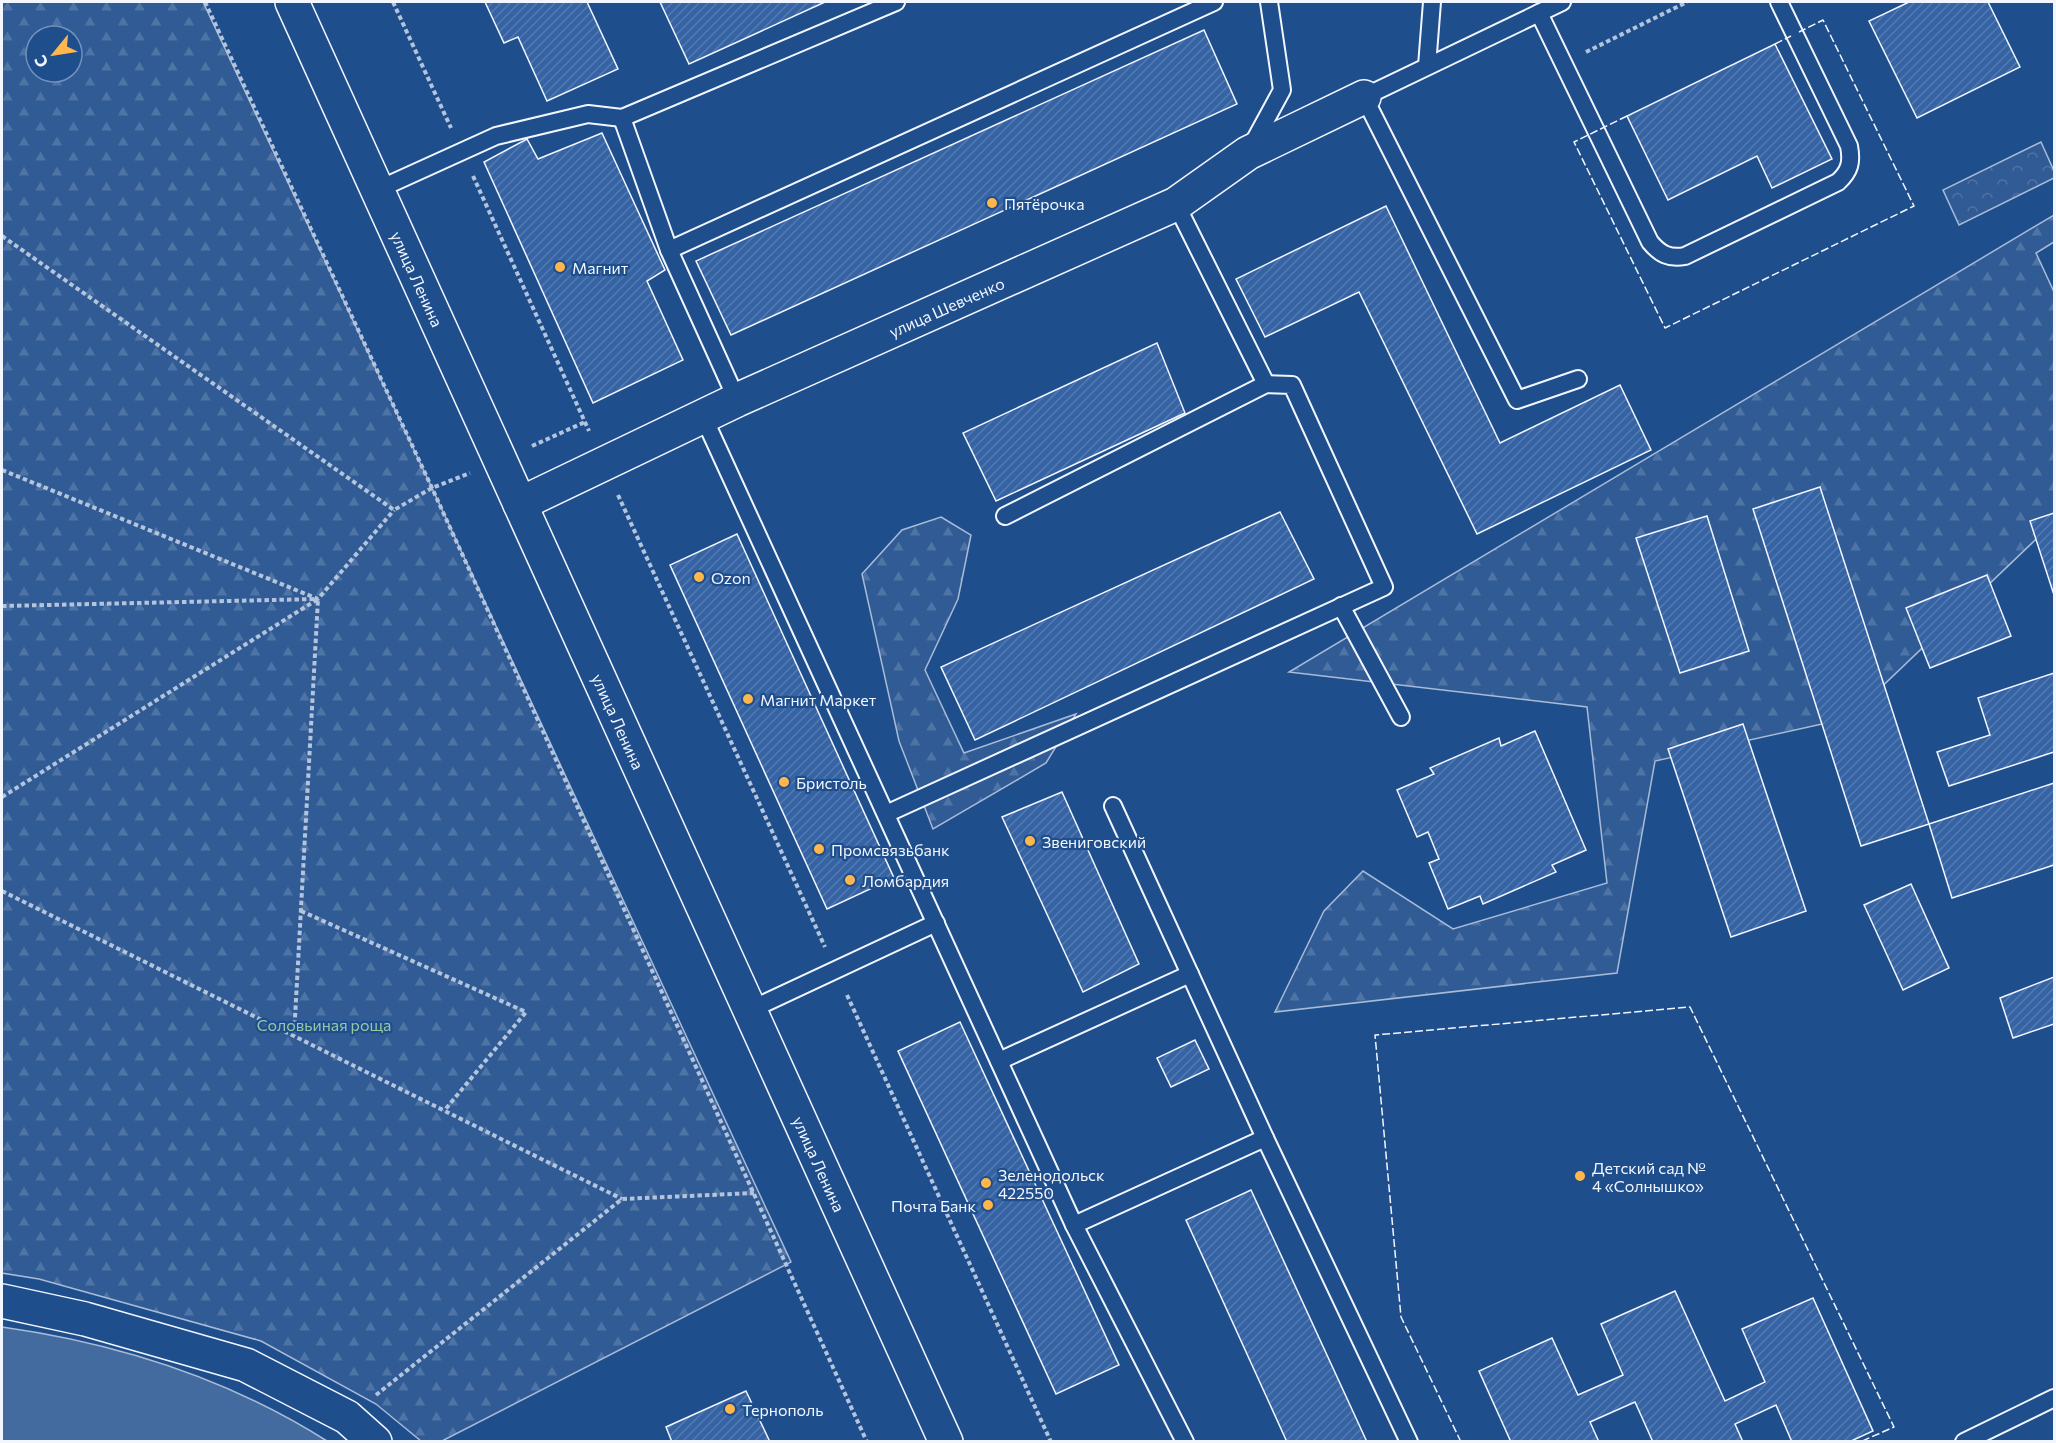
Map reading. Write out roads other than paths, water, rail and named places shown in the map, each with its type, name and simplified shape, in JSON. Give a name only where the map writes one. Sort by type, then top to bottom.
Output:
[{"type":"main road","name":"улица Ленина","points":[[292,2],[946,1442]]},
{"type":"main road","name":"улица Шевченко","points":[[520,504],[736,400],[1176,204],[1248,153],[1364,97]]},
{"type":"main road","points":[[2,1301],[85,1319],[246,1365],[347,1417],[375,1442]]},
{"type":"lane","points":[[378,190],[496,136],[588,114],[622,118],[896,2]]},
{"type":"lane","points":[[669,250],[1214,2]]},
{"type":"lane","points":[[1248,153],[1282,90],[1269,2]]},
{"type":"lane","points":[[1427,66],[1432,2]]},
{"type":"lane","points":[[1562,2],[1364,97],[1517,400],[1578,379]]},
{"type":"lane","points":[[1539,13],[1650,242],[1659,253],[1675,258],[1685,256],[1838,182],[1850,167],[1849,146],[1779,2]]},
{"type":"lane","points":[[622,118],[669,250],[736,400]]},
{"type":"lane","points":[[1176,204],[1266,384]]},
{"type":"lane","points":[[886,814],[1384,587],[1292,385],[1266,384],[1005,516]]},
{"type":"lane","points":[[704,416],[1074,1225],[1177,1439]]},
{"type":"lane","points":[[1341,606],[1401,717]]},
{"type":"lane","points":[[1113,806],[1265,1138],[1409,1442]]},
{"type":"lane","points":[[750,1010],[936,923]]},
{"type":"lane","points":[[999,1061],[1190,974]]},
{"type":"lane","points":[[1074,1225],[1265,1138]]},
{"type":"lane","points":[[1964,1442],[2055,1398]]},
{"type":"place","name":"Пятёрочка","points":[[992,203]]},
{"type":"place","name":"Магнит","points":[[560,267]]},
{"type":"place","name":"Ozon","points":[[699,577]]},
{"type":"place","name":"Магнит Маркет","points":[[748,699]]},
{"type":"place","name":"Бристоль","points":[[784,782]]},
{"type":"place","name":"Звениговский","points":[[1030,841]]},
{"type":"place","name":"Промсвязьбанк","points":[[819,849]]},
{"type":"place","name":"Ломбардия","points":[[850,880]]},
{"type":"place","name":"Детский сад № 4 «Солнышко»","points":[[1580,1176]]},
{"type":"place","name":"Зеленодольск 422550","points":[[986,1183]]},
{"type":"place","name":"Почта Банк","points":[[988,1205]]},
{"type":"place","name":"Тернополь","points":[[730,1409]]},
{"type":"park label","name":"Соловьиная роща","points":[[324,1024]]}]
